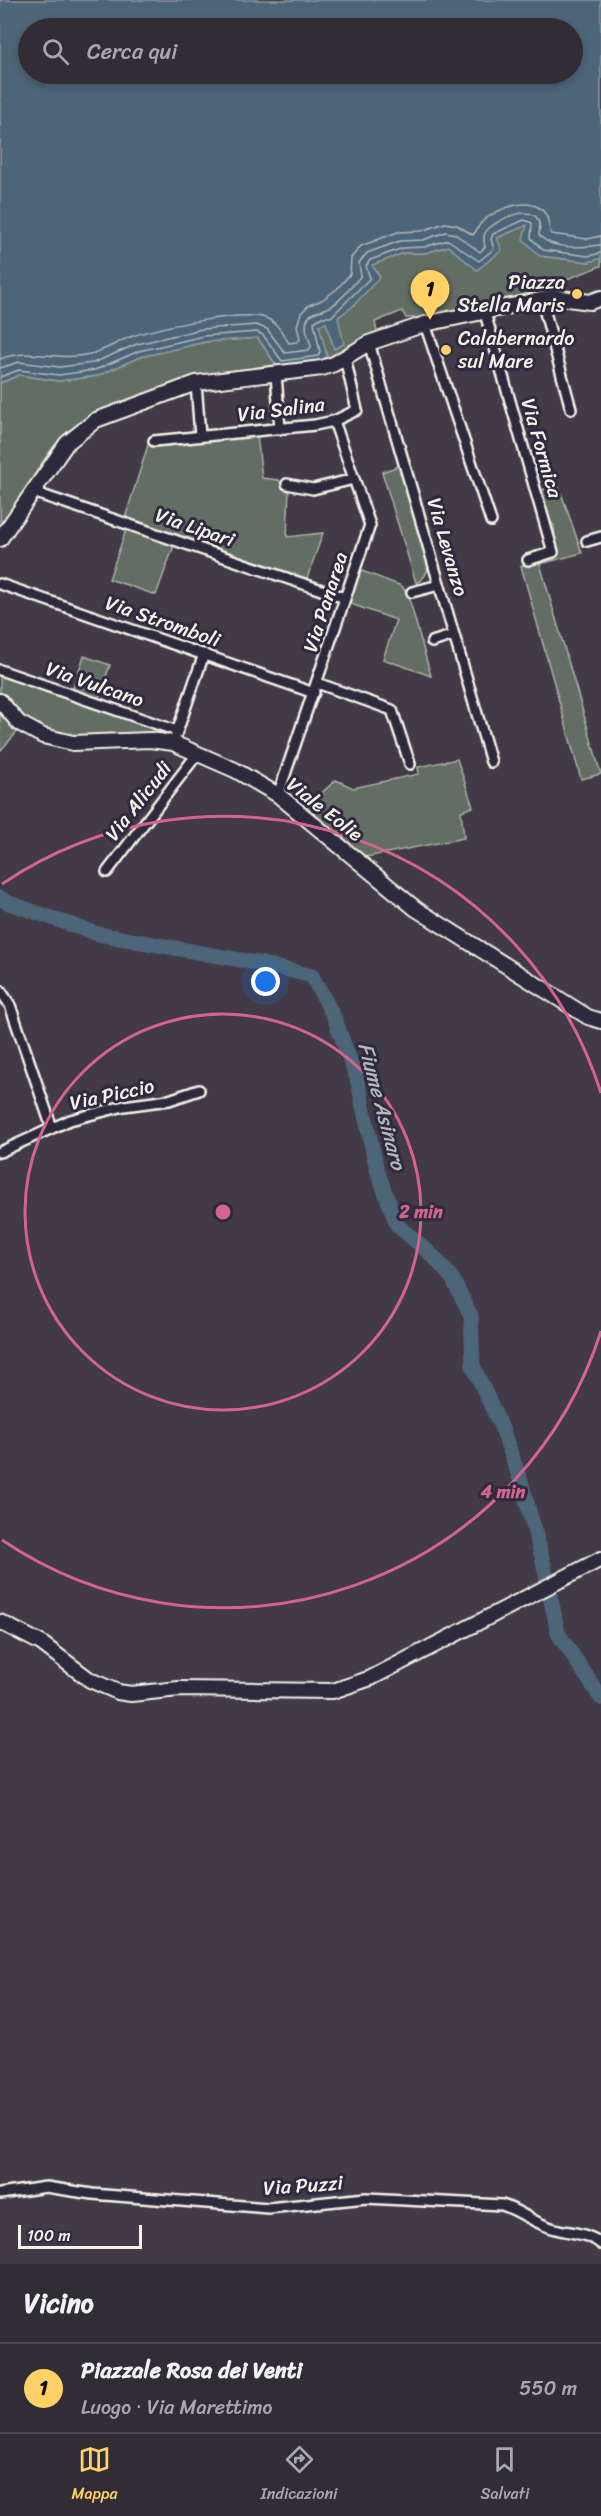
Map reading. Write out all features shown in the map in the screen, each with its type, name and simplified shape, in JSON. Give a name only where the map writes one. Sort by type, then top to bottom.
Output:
[{"type":"street","points":[[0,539],[67,443],[86,426],[112,413],[196,383],[322,368],[345,358],[369,342],[542,303],[554,297],[590,302],[601,298]]},
{"type":"street","points":[[542,303],[571,409]]},
{"type":"street","name":"Via Formica","points":[[485,316],[553,552],[528,560]]},
{"type":"street","points":[[426,328],[491,521]]},
{"type":"street","name":"Via Levanzo","points":[[369,342],[491,762]]},
{"type":"street","name":"Via Salina","points":[[154,441],[280,429],[334,421],[357,410],[345,358]]},
{"type":"street","points":[[276,374],[280,429]]},
{"type":"street","points":[[196,383],[200,436]]},
{"type":"street","name":"Via Panarea","points":[[278,795],[370,525],[334,421]]},
{"type":"street","points":[[287,484],[313,489],[354,479]]},
{"type":"street","name":"Via Lipari","points":[[33,492],[345,598]]},
{"type":"street","points":[[587,541],[601,537]]},
{"type":"street","name":"Via Stromboli","points":[[0,584],[204,654],[392,710],[410,764]]},
{"type":"street","points":[[412,592],[439,585]]},
{"type":"street","points":[[432,642],[454,635]]},
{"type":"street","points":[[175,737],[204,654]]},
{"type":"street","name":"Via Vulcano","points":[[0,670],[175,737]]},
{"type":"street","name":"Viale Eolie","points":[[0,701],[14,718],[28,729],[65,742],[150,740],[175,737],[198,753],[278,795],[416,909],[588,1017],[601,1021]]},
{"type":"street","name":"Via Alicudi","points":[[106,872],[198,753]]},
{"type":"street","points":[[0,990],[10,1005],[52,1128]]},
{"type":"street","name":"Via Piccio","points":[[0,1152],[52,1128],[92,1114],[169,1100],[199,1090]]},
{"type":"street","points":[[0,1622],[41,1642],[90,1680],[118,1692],[131,1694],[179,1689],[333,1691],[371,1678],[601,1559]]},
{"type":"street","name":"Via Puzzi","points":[[0,2194],[46,2187],[157,2200],[268,2208],[366,2198],[502,2205],[540,2224],[592,2238],[601,2244]]},
{"type":"green space","points":[[528,224],[540,256],[589,262],[601,258],[601,266],[549,286],[551,291],[434,317],[406,318],[402,311],[375,322],[377,332],[322,361],[319,324],[340,315],[355,303],[371,265],[404,253],[425,253],[448,246],[468,261],[497,238]]},
{"type":"green space","points":[[258,338],[278,368],[228,371],[189,379],[142,394],[77,424],[64,435],[47,456],[0,530],[0,383],[19,375],[59,381],[97,376],[140,357],[205,342]]},
{"type":"green space","points":[[257,435],[262,478],[279,480],[285,489],[289,489],[287,537],[323,533],[306,581],[125,518],[148,445]]},
{"type":"green space","points":[[401,465],[428,555],[426,574],[416,583],[382,472]]},
{"type":"green space","points":[[558,484],[582,553],[540,564],[601,774],[581,779],[521,566],[556,555],[554,525],[547,519],[539,491]]},
{"type":"green space","points":[[127,527],[175,543],[156,595],[109,579]]},
{"type":"green space","points":[[359,570],[402,586],[409,598],[431,676],[383,659],[396,620],[348,603]]},
{"type":"green space","points":[[84,656],[110,665],[98,700],[72,691]]},
{"type":"green space","points":[[0,674],[167,730],[170,735],[76,741],[35,728],[8,704],[0,692]]},
{"type":"green space","points":[[0,712],[18,731],[0,751]]},
{"type":"green space","points":[[457,759],[473,807],[461,811],[464,838],[366,857],[306,807],[336,780],[353,788],[419,774],[418,767]]},
{"type":"water","points":[[0,0],[601,0],[601,258],[589,262],[540,256],[523,239],[527,225],[497,238],[502,250],[477,270],[448,246],[425,253],[404,253],[372,265],[380,277],[352,307],[338,317],[344,344],[334,349],[326,323],[319,325],[327,356],[322,361],[278,368],[258,338],[205,342],[140,357],[97,376],[59,381],[19,375],[0,383]]},
{"type":"waterway","name":"Fiume Asinaro","points":[[0,898],[98,934],[263,964],[312,976],[334,1017],[357,1079],[377,1170],[397,1225],[433,1256],[452,1278],[471,1316],[473,1366],[503,1431],[522,1485],[543,1561],[558,1633],[601,1698]]},
{"type":"place","name":"Piazza Stella Maris","points":[[577,294]]},
{"type":"place","name":"Piazzale Rosa dei Venti","points":[[430,320]]},
{"type":"place","name":"Calabernardo sul Mare","points":[[446,350]]}]
